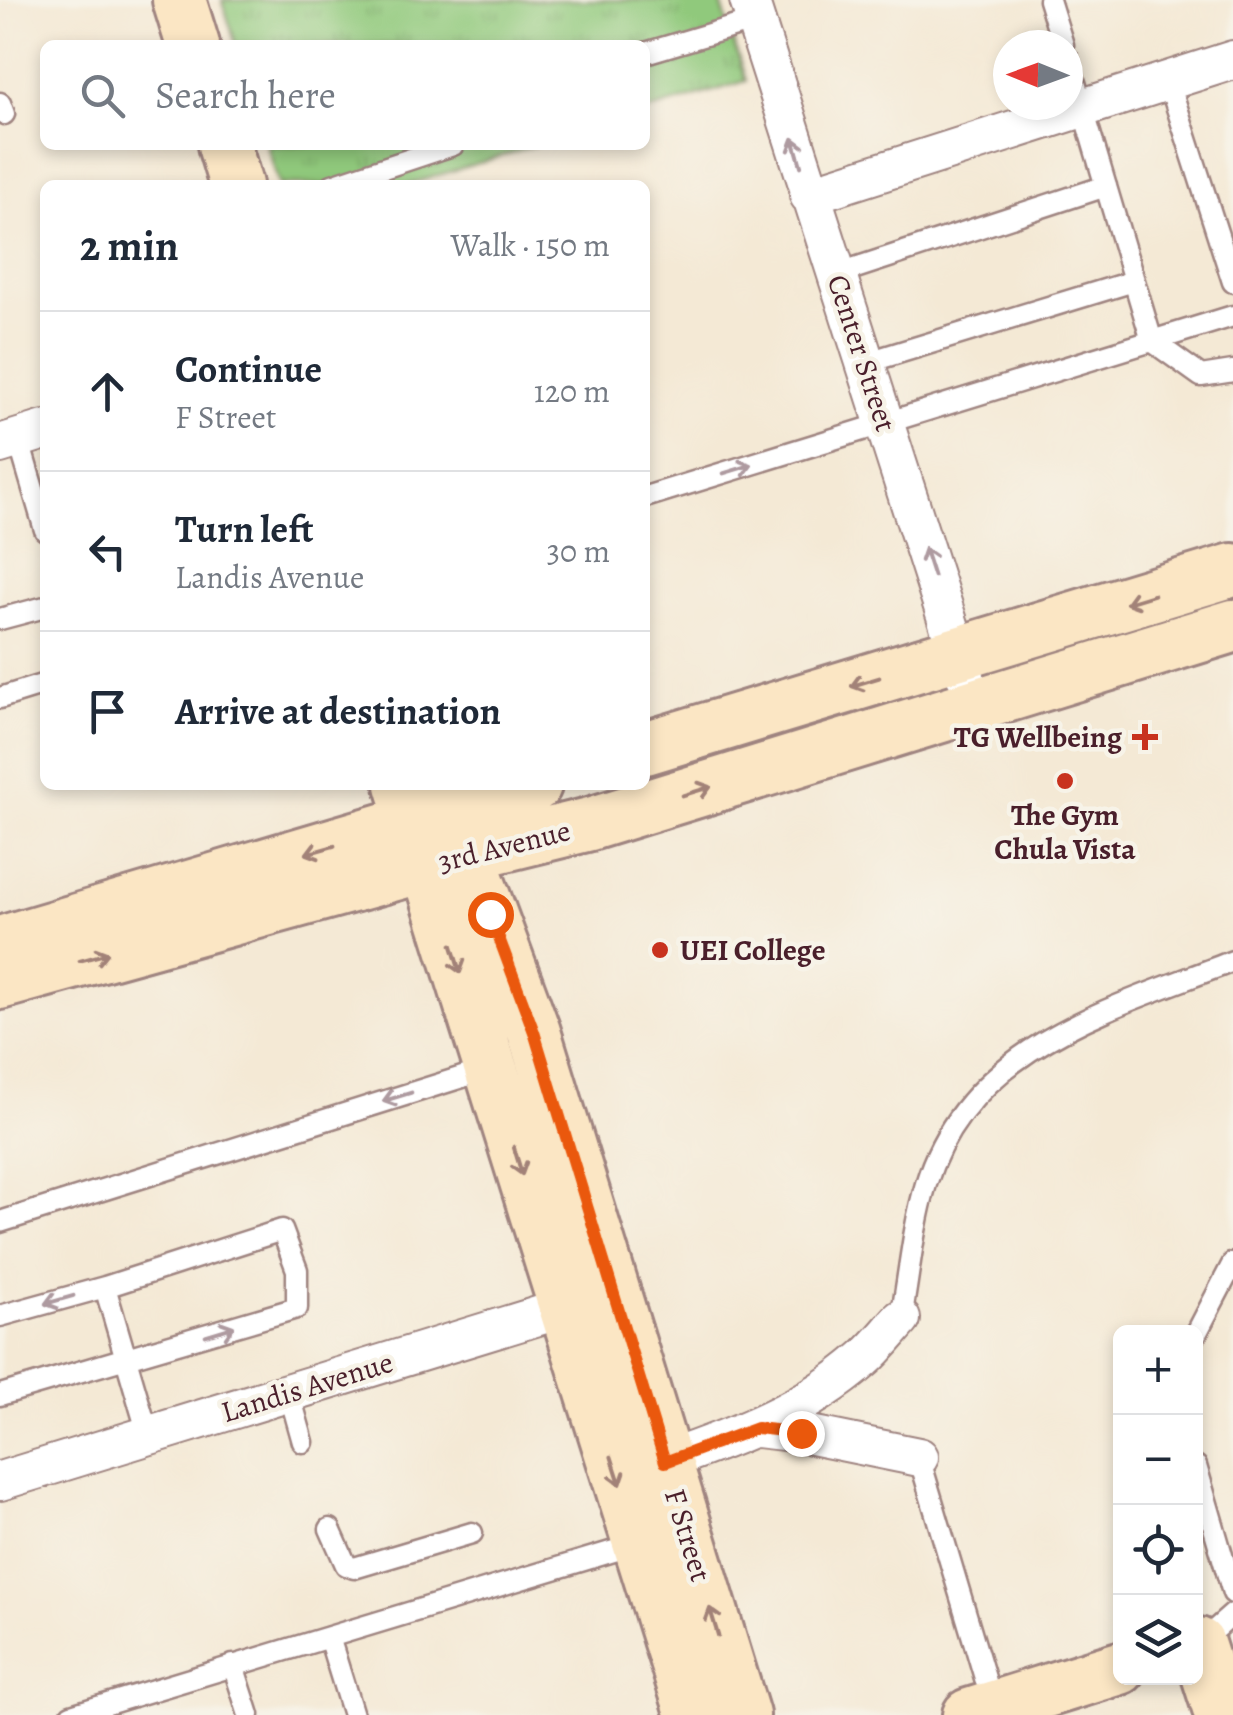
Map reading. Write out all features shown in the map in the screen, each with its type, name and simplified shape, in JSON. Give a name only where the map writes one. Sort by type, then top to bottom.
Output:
[{"type":"main road","points":[[179,0],[191,40]]},
{"type":"main road","points":[[226,150],[234,180]]},
{"type":"main road","points":[[650,746],[1233,570]]},
{"type":"main road","name":"3rd Avenue","points":[[0,942],[436,820],[590,824],[1233,626]]},
{"type":"main road","name":"3rd Avenue","points":[[0,983],[521,790]]},
{"type":"main road","name":"F Street","points":[[436,820],[490,1068],[693,1715]]},
{"type":"main road","name":"F Street","points":[[436,820],[534,1032],[743,1715]]},
{"type":"main road","points":[[1209,1634],[1221,1715]]},
{"type":"main road","points":[[982,1711],[1113,1670]]},
{"type":"street","name":"Center Street","points":[[753,10],[974,706]]},
{"type":"street","points":[[809,196],[1233,60]]},
{"type":"street","name":"Landis Avenue","points":[[0,1481],[613,1292]]},
{"type":"street","points":[[665,1462],[757,1428],[795,1409],[864,1359],[902,1319]]},
{"type":"street","points":[[757,1428],[918,1457]]},
{"type":"lane","points":[[1048,0],[1059,30]]},
{"type":"lane","points":[[650,51],[753,10]]},
{"type":"lane","points":[[1168,80],[1233,282]]},
{"type":"lane","points":[[1083,103],[1152,341],[1201,376],[1233,372]]},
{"type":"lane","points":[[347,180],[438,150]]},
{"type":"lane","points":[[836,274],[1106,186]]},
{"type":"lane","points":[[865,362],[1134,281]]},
{"type":"lane","points":[[650,495],[1233,316]]},
{"type":"lane","points":[[21,437],[40,511]]},
{"type":"lane","points":[[0,619],[40,608]]},
{"type":"lane","points":[[0,698],[40,686]]},
{"type":"lane","points":[[902,1319],[926,1184],[951,1130],[981,1090],[1022,1054],[1063,1028],[1233,961]]},
{"type":"lane","points":[[0,1222],[490,1068]]},
{"type":"lane","points":[[0,1316],[282,1230],[297,1270],[296,1308],[0,1395]]},
{"type":"lane","points":[[1201,1325],[1233,1262]]},
{"type":"lane","points":[[105,1287],[148,1434]]},
{"type":"lane","points":[[288,1392],[303,1442]]},
{"type":"lane","points":[[918,1457],[982,1711]]},
{"type":"lane","points":[[1203,1490],[1233,1593]]},
{"type":"lane","points":[[330,1528],[346,1565],[354,1568],[472,1534]]},
{"type":"lane","points":[[70,1715],[639,1544]]},
{"type":"lane","points":[[329,1636],[353,1715]]},
{"type":"lane","points":[[233,1665],[249,1715]]},
{"type":"green space","points":[[222,0],[720,0],[746,81],[650,110],[650,40],[234,40]]},
{"type":"green space","points":[[268,150],[521,150],[423,180],[278,180]]},
{"type":"place","name":"TG Wellbeing","points":[[1145,737]]},
{"type":"place","name":"The Gym Chula Vista","points":[[1065,781]]},
{"type":"place","name":"UEI College","points":[[660,950]]},
{"type":"route","points":[[490,914],[534,1032],[665,1462],[757,1428],[801,1433]]}]
